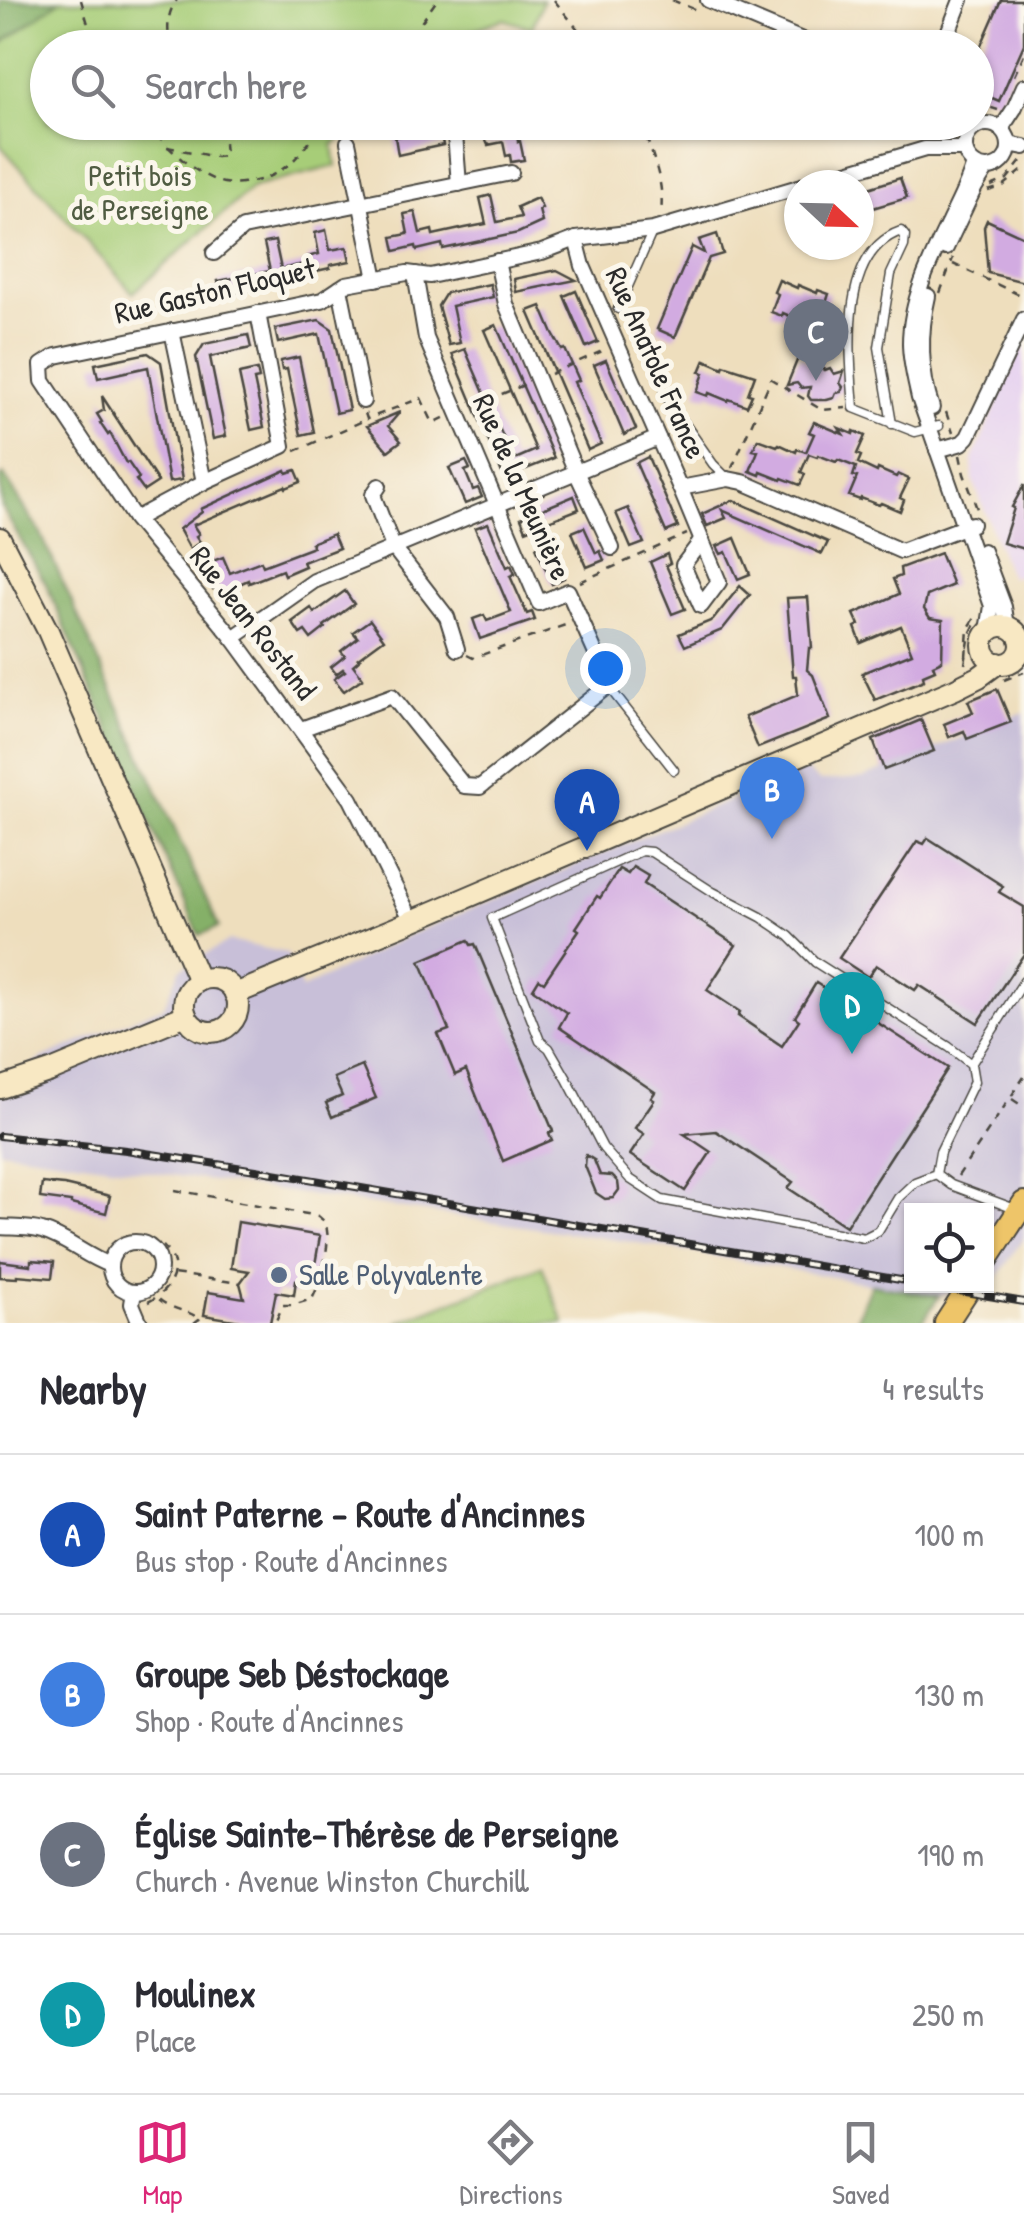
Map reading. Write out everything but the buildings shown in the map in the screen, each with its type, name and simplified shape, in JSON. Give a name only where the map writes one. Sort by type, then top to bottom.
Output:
[{"type":"main road","points":[[0,538],[48,632],[200,981]]},
{"type":"main road","points":[[236,994],[979,677],[1003,649]]},
{"type":"main road","points":[[216,979],[236,994],[234,1019],[222,1030],[205,1032],[186,1016],[188,992],[200,981],[216,979]]},
{"type":"main road","points":[[3,1089],[186,1016]]},
{"type":"main road","points":[[994,1249],[1022,1207]]},
{"type":"main road","points":[[946,1323],[965,1293]]},
{"type":"street","points":[[708,0],[779,30]]},
{"type":"street","points":[[949,30],[961,0]]},
{"type":"street","points":[[1001,129],[1014,109],[1018,84]]},
{"type":"street","points":[[966,140],[967,155],[980,166],[994,167],[1019,148],[1001,129],[994,127]]},
{"type":"street","points":[[456,140],[460,184]]},
{"type":"street","points":[[348,142],[376,278]]},
{"type":"street","name":"Rue Anatole France","points":[[855,170],[925,149],[966,149]]},
{"type":"street","points":[[935,428],[922,365],[929,292],[946,261],[980,166]]},
{"type":"street","points":[[980,166],[934,254],[914,314],[910,341],[920,398],[950,447],[973,526],[1004,607],[1003,649]]},
{"type":"street","points":[[214,253],[243,228],[512,173]]},
{"type":"street","name":"Rue Anatole France","points":[[784,191],[656,229],[576,239],[583,266],[680,488],[728,479],[743,482],[901,551],[973,526]]},
{"type":"street","name":"Rue Gaston Floquet","points":[[42,366],[56,356],[322,300],[346,284],[407,272],[430,276],[542,252],[576,239]]},
{"type":"street","points":[[497,261],[506,304],[612,548]]},
{"type":"street","name":"Rue de la Meunière","points":[[415,274],[426,338],[540,602],[568,591],[611,684]]},
{"type":"street","points":[[340,288],[363,400]]},
{"type":"street","points":[[136,518],[283,446],[258,314]]},
{"type":"street","points":[[950,447],[968,437],[1024,319]]},
{"type":"street","points":[[172,331],[204,482]]},
{"type":"street","name":"Rue Jean Rostand","points":[[42,366],[43,381],[136,518],[232,638],[351,799],[404,924]]},
{"type":"street","points":[[232,638],[314,581],[658,438]]},
{"type":"street","points":[[379,486],[373,495],[393,547],[447,617],[457,649]]},
{"type":"street","points":[[680,488],[699,534]]},
{"type":"street","points":[[301,729],[392,696],[464,786],[480,786],[611,684]]},
{"type":"street","points":[[0,1226],[42,1230],[110,1265]]},
{"type":"street","points":[[140,1323],[143,1295],[166,1273],[155,1253],[144,1244],[131,1242],[119,1248],[110,1265],[119,1286],[143,1295]]},
{"type":"lane","points":[[618,309],[656,229]]},
{"type":"lane","points":[[892,424],[879,347],[892,274],[906,236],[902,231],[874,248],[854,298],[850,345],[854,408],[892,424],[915,432],[935,428]]},
{"type":"lane","points":[[664,394],[728,479]]},
{"type":"lane","points":[[611,684],[674,770]]},
{"type":"lane","points":[[640,851],[651,852],[761,917],[789,936],[815,962],[949,1046],[971,1064],[974,1082],[940,1152],[936,1174],[915,1182],[898,1198],[878,1231],[864,1238],[662,1200],[630,1179],[603,1148],[549,1048],[540,1041],[492,918],[640,851]]},
{"type":"lane","points":[[971,1064],[1024,981]]},
{"type":"lane","points":[[936,1174],[952,1185],[1022,1207]]},
{"type":"path","points":[[81,0],[90,30]]},
{"type":"path","points":[[169,30],[169,13],[177,0]]},
{"type":"path","points":[[416,30],[437,0]]},
{"type":"path","points":[[554,0],[578,30]]},
{"type":"path","points":[[1018,84],[1024,54]]},
{"type":"path","points":[[994,110],[1000,110]]},
{"type":"path","points":[[161,140],[194,168],[222,183],[239,184],[260,180],[290,166],[312,140]]},
{"type":"path","points":[[166,146],[216,157],[225,156],[224,140]]},
{"type":"path","points":[[647,140],[663,198],[656,229]]},
{"type":"path","points":[[985,192],[1008,179],[1019,167],[1019,148]]},
{"type":"path","points":[[935,304],[946,261],[959,245]]},
{"type":"path","points":[[946,261],[1024,297]]},
{"type":"path","points":[[282,442],[291,440],[293,452],[421,398],[433,423],[617,344]]},
{"type":"path","points":[[728,479],[771,379],[822,410],[854,408]]},
{"type":"path","points":[[363,400],[367,419]]},
{"type":"path","points":[[942,402],[950,447],[964,474],[973,526]]},
{"type":"path","points":[[568,591],[699,534]]},
{"type":"path","points":[[457,649],[473,658],[581,620]]},
{"type":"path","points":[[952,1185],[1024,1078]]},
{"type":"path","points":[[1010,1098],[1024,1107]]},
{"type":"path","points":[[175,1190],[318,1216],[325,1222],[328,1235],[317,1289],[312,1299],[283,1306],[276,1323]]},
{"type":"path","points":[[143,1295],[169,1285],[166,1273],[173,1259],[163,1246]]},
{"type":"path","points":[[166,1273],[240,1282]]},
{"type":"path","points":[[143,1295],[194,1314],[200,1321],[194,1323]]},
{"type":"shaded area","points":[[1024,342],[1024,573],[1010,578],[973,480],[972,461]]},
{"type":"shaded area","points":[[1024,712],[1024,1237],[997,1279],[994,1280],[994,1203],[904,1203],[904,1290],[652,1245],[0,1150],[0,1086],[43,1058],[164,1006],[180,969],[229,941],[287,953],[302,989],[409,935],[804,769],[820,781],[863,778]]},
{"type":"green space","points":[[0,0],[60,0],[0,45]]},
{"type":"green space","name":"Petit bois de Perseigne","points":[[60,0],[543,0],[532,28],[503,19],[473,30],[30,30],[30,140],[339,140],[333,145],[336,166],[253,187],[133,293],[0,145],[0,45]]},
{"type":"green space","points":[[4,475],[41,534],[219,927],[199,935],[46,584],[2,508],[0,477]]},
{"type":"green space","points":[[542,1266],[564,1323],[396,1323]]},
{"type":"green space","points":[[871,1284],[904,1290],[904,1293],[939,1296],[922,1323],[855,1323]]},
{"type":"railway","points":[[0,1136],[256,1170],[904,1281]]},
{"type":"railway","points":[[971,1293],[1024,1302]]},
{"type":"place","name":"Église Sainte-Thérèse de Perseigne","points":[[816,381]]},
{"type":"place","name":"Groupe Seb Déstockage","points":[[772,839]]},
{"type":"place","name":"Saint Paterne - Route d'Ancinnes","points":[[587,851]]},
{"type":"place","name":"Moulinex","points":[[852,1054]]},
{"type":"place","name":"Salle Polyvalente","points":[[279,1275]]}]
